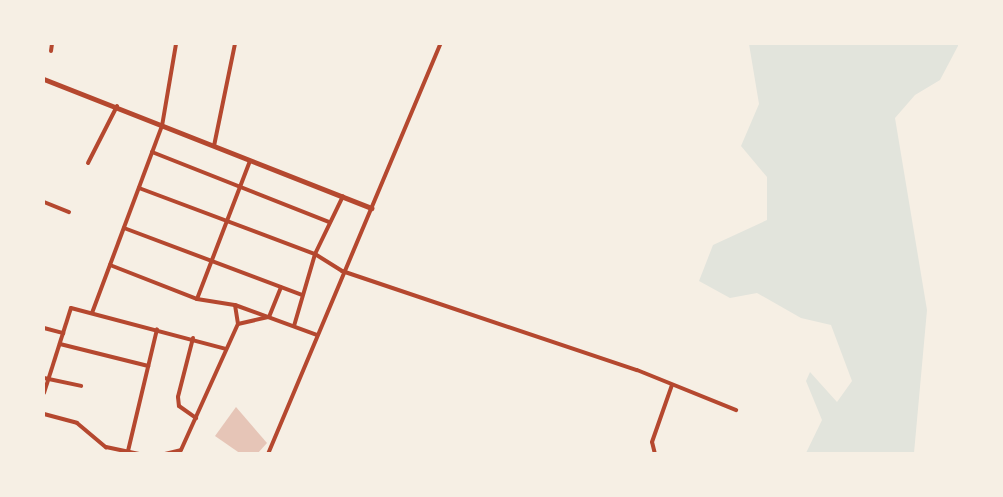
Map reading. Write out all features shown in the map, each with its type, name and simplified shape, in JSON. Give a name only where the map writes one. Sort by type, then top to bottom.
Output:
[{"type":"street","points":[[51,51],[52,44]]},
{"type":"street","points":[[92,313],[162,126],[174,44]]},
{"type":"street","points":[[214,146],[234,44]]},
{"type":"street","points":[[268,453],[342,271],[372,208],[440,44]]},
{"type":"street","points":[[44,79],[372,208]]},
{"type":"street","points":[[88,163],[117,106]]},
{"type":"street","points":[[152,152],[329,222]]},
{"type":"street","points":[[197,299],[250,160]]},
{"type":"street","points":[[139,188],[315,254],[342,271],[672,385],[736,410]]},
{"type":"street","points":[[294,326],[315,254],[344,196]]},
{"type":"street","points":[[44,202],[69,212]]},
{"type":"street","points":[[124,228],[302,295]]},
{"type":"street","points":[[110,265],[197,299],[235,305],[317,335]]},
{"type":"street","points":[[269,317],[281,287]]},
{"type":"street","points":[[166,453],[181,450],[196,418],[238,324],[235,305]]},
{"type":"street","points":[[44,393],[46,378],[71,308],[193,338],[226,349]]},
{"type":"street","points":[[238,324],[269,317]]},
{"type":"street","points":[[44,328],[63,333]]},
{"type":"street","points":[[128,451],[157,330]]},
{"type":"street","points":[[193,338],[178,397],[179,406],[196,418]]},
{"type":"street","points":[[60,344],[148,366]]},
{"type":"street","points":[[46,378],[81,386]]},
{"type":"street","points":[[655,453],[652,442],[672,385]]},
{"type":"street","points":[[44,414],[77,423],[106,447],[140,453]]},
{"type":"shaded area","points":[[749,44],[959,44],[940,80],[915,95],[895,118],[927,310],[914,453],[806,453],[822,420],[806,381],[810,372],[837,402],[852,381],[831,325],[801,318],[757,293],[730,298],[699,281],[713,245],[767,220],[767,177],[741,146],[759,104]]},
{"type":"building","points":[[236,407],[267,443],[257,454],[241,454],[215,436]]}]
